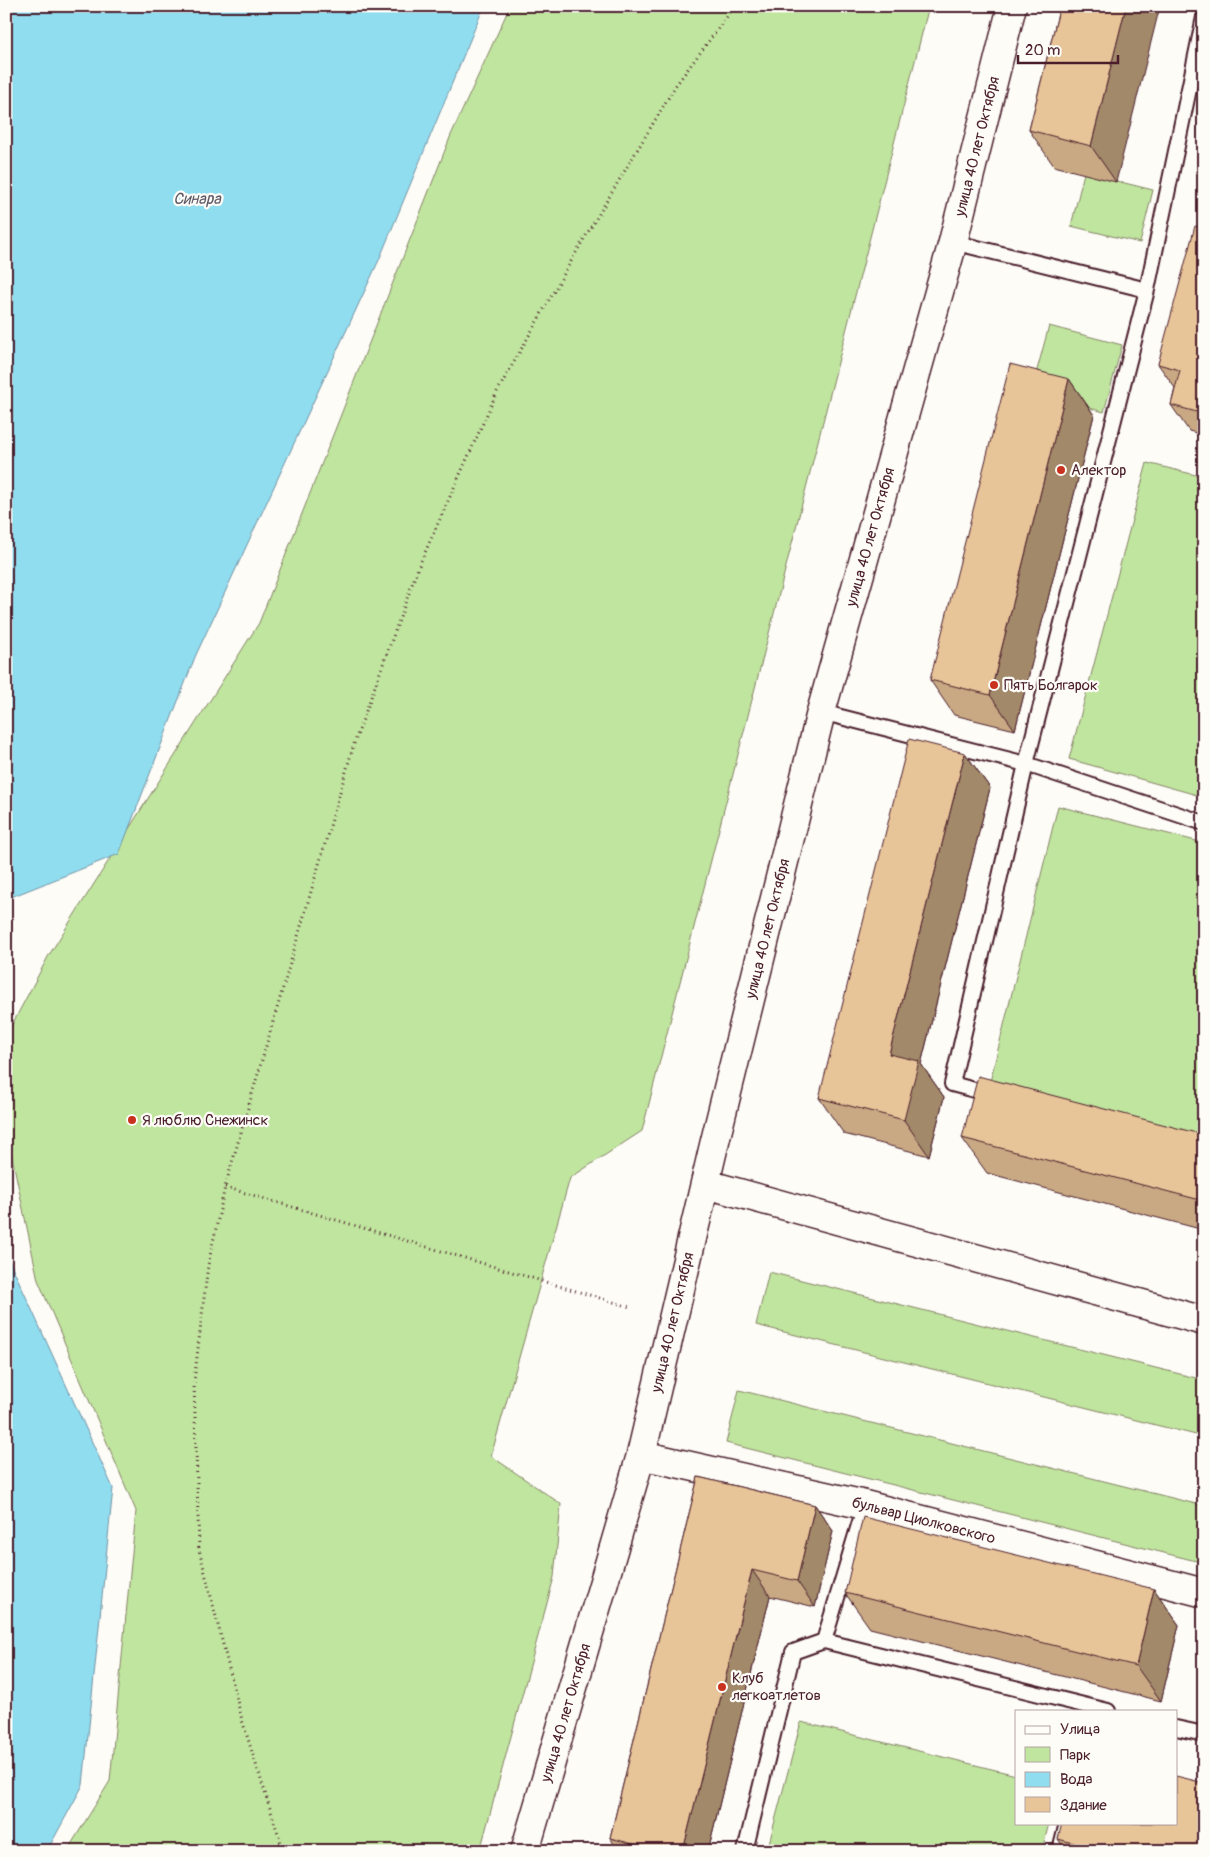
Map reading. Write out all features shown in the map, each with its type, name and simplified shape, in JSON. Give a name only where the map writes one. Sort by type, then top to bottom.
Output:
[{"type":"street","name":"улица 40 лет Октября","points":[[525,1851],[641,1455],[821,712],[953,242],[1012,6]]},
{"type":"street","points":[[706,1184],[1204,1321]]},
{"type":"street","name":"бульвар Циолковского","points":[[641,1455],[865,1505],[1204,1593]]},
{"type":"lane","points":[[1008,1099],[952,1084],[1026,764],[1146,290],[1204,17]]},
{"type":"lane","points":[[953,242],[1146,290]]},
{"type":"lane","points":[[821,712],[1026,764],[1204,823]]},
{"type":"lane","points":[[824,1641],[865,1505]]},
{"type":"lane","points":[[745,1851],[794,1652],[824,1641],[1100,1710]]},
{"type":"lane","points":[[1178,1728],[1204,1734]]},
{"type":"lane","points":[[1060,1851],[1067,1824]]},
{"type":"path","points":[[278,1851],[281,1843],[242,1720],[199,1549],[194,1382],[208,1265],[225,1187],[354,744],[418,568],[497,392],[578,248],[676,85],[735,6]]},
{"type":"path","points":[[225,1187],[630,1307]]},
{"type":"green space","points":[[510,6],[929,6],[642,1131],[570,1178],[491,1456],[561,1504],[554,1577],[480,1851],[67,1851],[110,1781],[136,1511],[38,1280],[6,1128],[6,1036],[49,955],[259,623],[451,135]]},
{"type":"green space","points":[[1084,173],[1153,190],[1140,243],[1071,226]]},
{"type":"green space","points":[[1049,326],[1122,345],[1104,412],[1031,392]]},
{"type":"green space","points":[[1147,463],[1204,477],[1204,797],[1069,759]]},
{"type":"green space","points":[[1058,806],[1204,843],[1204,1148],[987,1094]]},
{"type":"green space","points":[[769,1272],[1204,1380],[1204,1437],[756,1325]]},
{"type":"green space","points":[[739,1390],[1204,1506],[1204,1563],[726,1443]]},
{"type":"green space","points":[[801,1722],[1015,1775],[1015,1824],[1049,1824],[1042,1851],[767,1851]]},
{"type":"water","name":"Синара","points":[[6,6],[484,6],[379,260],[195,657],[119,854],[6,899]]},
{"type":"water","points":[[6,1253],[113,1488],[83,1785],[47,1851],[6,1851]]},
{"type":"building","points":[[1060,6],[1126,6],[1091,146],[1029,130]]},
{"type":"building","points":[[1195,226],[1204,228],[1204,414],[1171,405],[1180,370],[1158,364]]},
{"type":"building","points":[[1010,364],[1069,379],[990,695],[930,680]]},
{"type":"building","points":[[909,739],[965,753],[889,1054],[919,1061],[904,1120],[819,1098]]},
{"type":"building","points":[[978,1076],[1204,1135],[1204,1201],[962,1138]]},
{"type":"building","points":[[698,1477],[815,1505],[797,1581],[752,1570],[683,1851],[660,1851],[610,1838]]},
{"type":"building","points":[[863,1517],[1154,1589],[1136,1666],[845,1593]]},
{"type":"building","points":[[1178,1776],[1204,1783],[1204,1851],[1104,1851],[1058,1839],[1062,1824],[1178,1824]]},
{"type":"place","name":"Алектор","points":[[1061,470]]},
{"type":"place","name":"Пять Болгарок","points":[[994,685]]},
{"type":"place","name":"Я люблю Снежинск","points":[[132,1120]]},
{"type":"place","name":"Клуб легкоатлетов","points":[[722,1687]]}]
